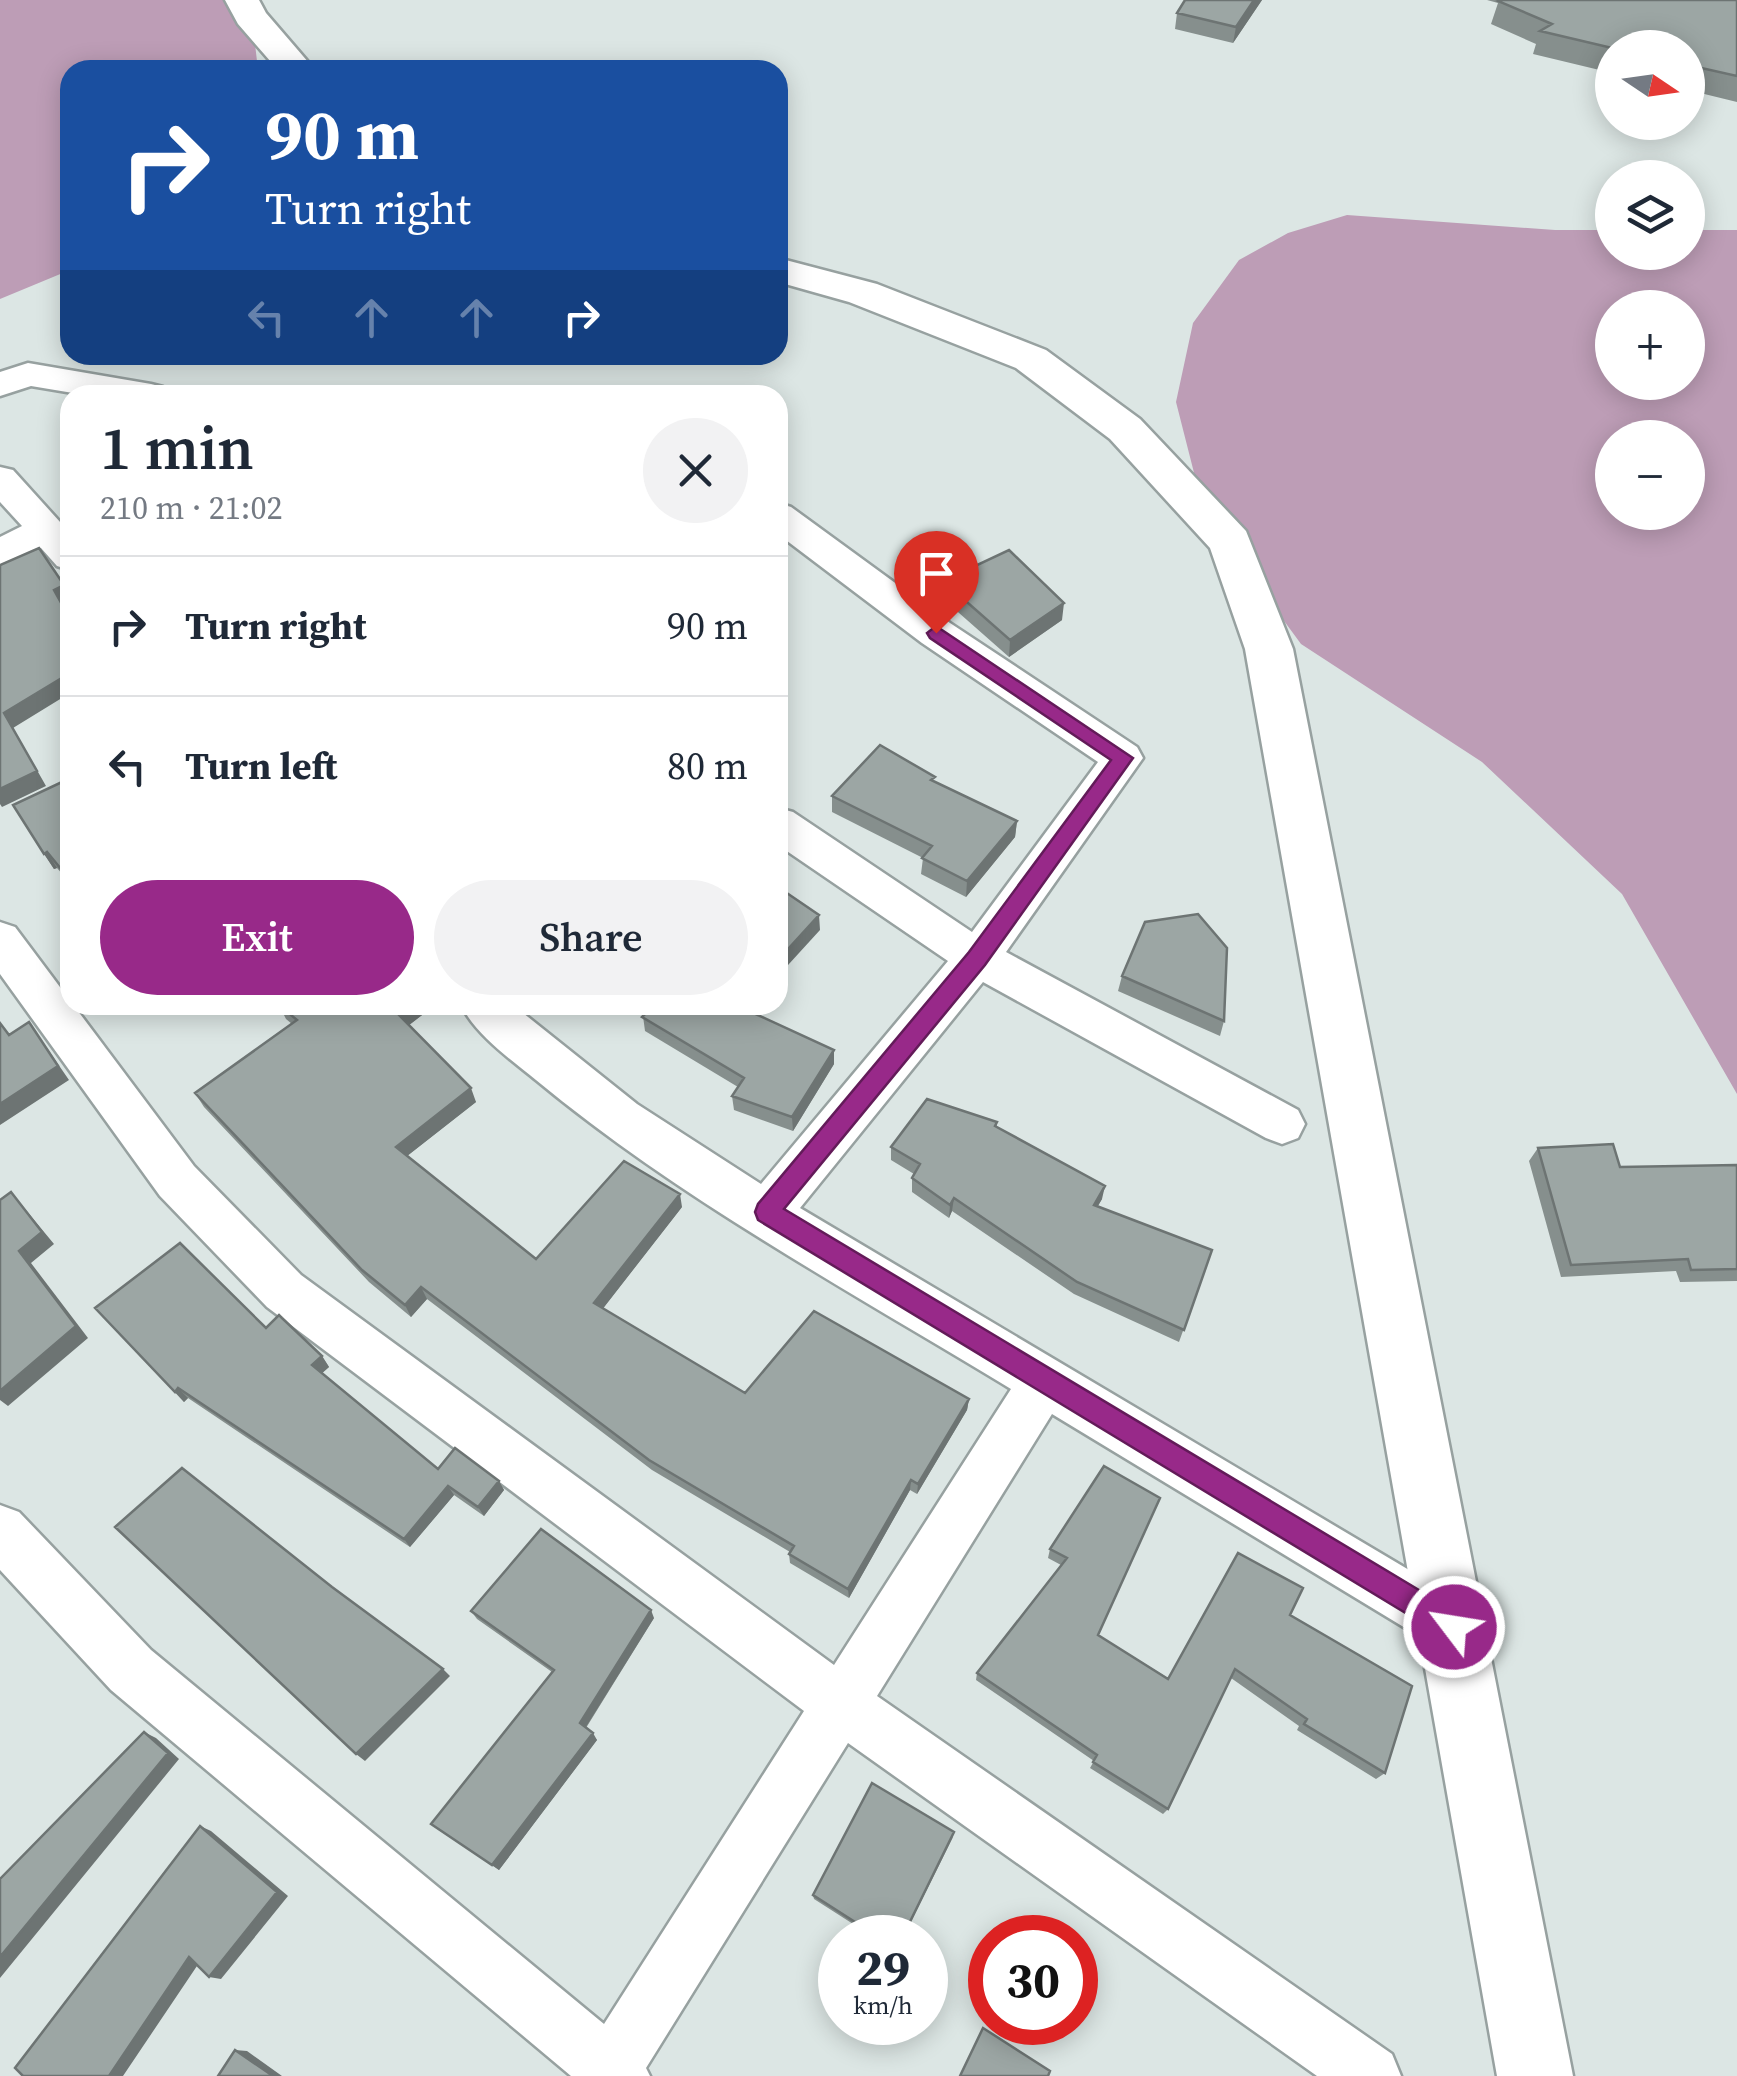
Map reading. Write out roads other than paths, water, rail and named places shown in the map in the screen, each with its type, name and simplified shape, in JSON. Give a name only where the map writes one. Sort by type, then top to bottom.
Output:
[{"type":"street","points":[[242,0],[250,17],[288,60]]},
{"type":"street","points":[[788,273],[862,293],[975,334],[1031,360],[1125,429],[1230,542],[1269,649],[1535,2076]]},
{"type":"street","points":[[0,385],[28,374],[92,385]]},
{"type":"street","points":[[0,479],[58,543]]},
{"type":"street","points":[[767,1212],[977,958],[1123,758],[936,633],[788,523]]},
{"type":"street","points":[[0,552],[58,543]]},
{"type":"street","points":[[788,831],[977,958],[1282,1124]]},
{"type":"street","points":[[0,940],[177,1181],[284,1291],[840,1704],[1370,2076]]},
{"type":"street","points":[[493,1015],[620,1117],[767,1212],[1454,1627]]},
{"type":"street","points":[[0,1531],[131,1670],[612,2074],[1044,1382]]}]
